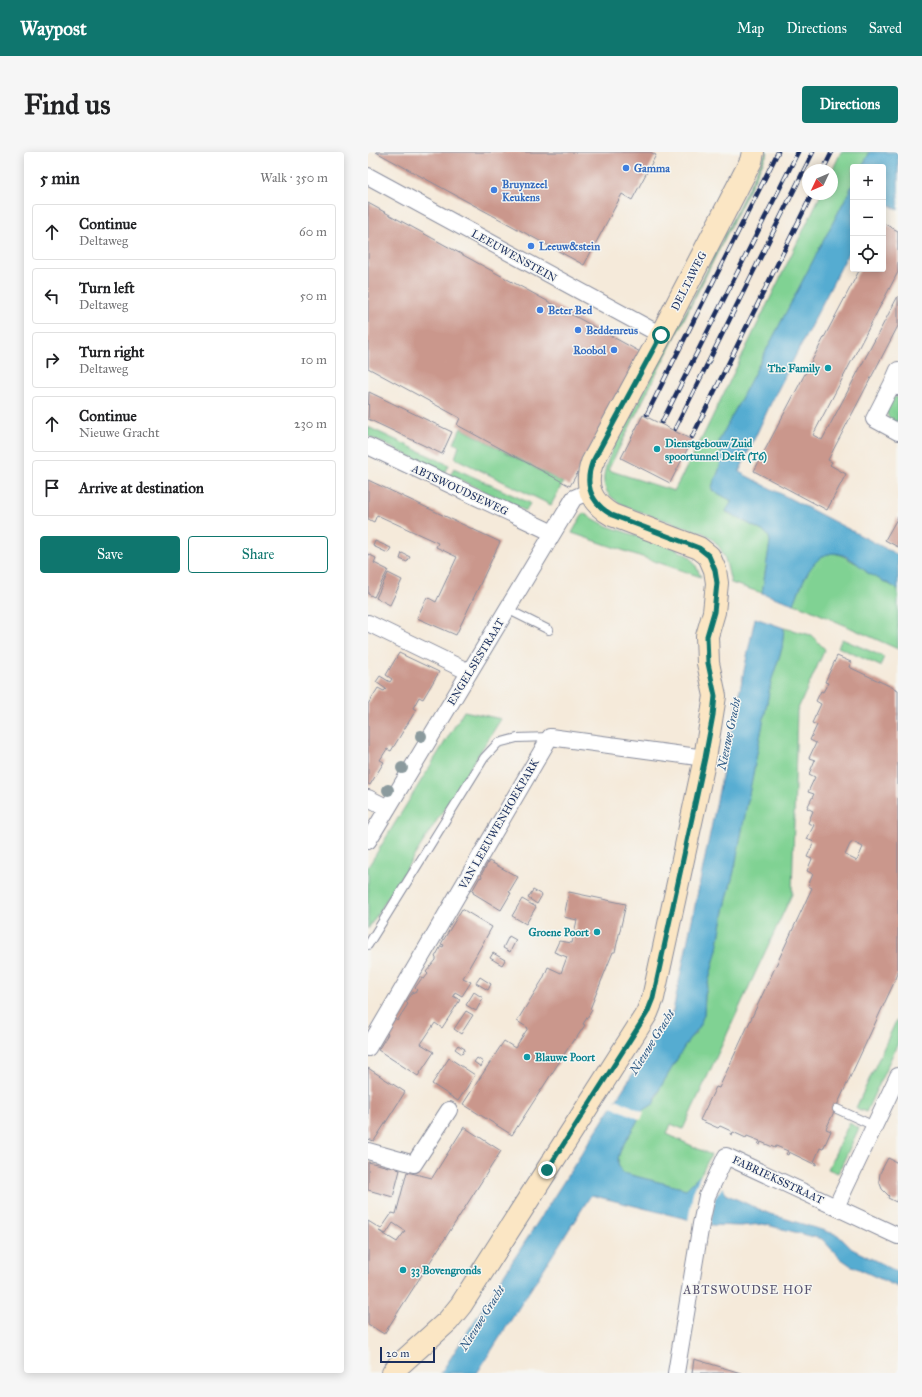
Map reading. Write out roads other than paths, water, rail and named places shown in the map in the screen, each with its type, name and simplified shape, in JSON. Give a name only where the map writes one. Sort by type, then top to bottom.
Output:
[{"type":"street","name":"DELTAWEG","points":[[590,491],[589,473],[592,463],[661,335],[751,161],[753,152]]},
{"type":"street","name":"LEEUWENSTEIN","points":[[368,176],[661,335]]},
{"type":"street","points":[[896,380],[874,419],[898,432]]},
{"type":"street","name":"ABTSWOUDSEWEG","points":[[368,446],[553,533]]},
{"type":"street","name":"ENGELSESTRAAT","points":[[368,841],[574,498],[590,491]]},
{"type":"street","points":[[393,1373],[398,1366],[451,1317],[461,1305],[647,1013],[653,998],[705,758],[715,696],[708,663],[707,636],[714,612],[716,589],[715,570],[709,556],[699,548],[602,510],[594,500],[590,491]]},
{"type":"street","points":[[368,623],[469,672]]},
{"type":"street","points":[[550,737],[705,758]]},
{"type":"street","name":"VAN LEEUWENHOEKPARK","points":[[368,1048],[550,737]]},
{"type":"street","points":[[368,798],[388,808]]},
{"type":"street","points":[[898,1076],[836,1207],[898,1236]]},
{"type":"street","points":[[368,1151],[414,1164],[449,1110]]},
{"type":"street","name":"FABRIEKSSTRAAT","points":[[676,1373],[707,1196],[726,1156],[836,1207]]},
{"type":"lane","points":[[507,609],[549,630]]},
{"type":"lane","points":[[368,945],[484,758],[498,743],[517,738],[550,737]]},
{"type":"lane","points":[[837,1109],[874,1126]]},
{"type":"water","points":[[870,152],[898,152],[898,210],[886,203],[886,164],[864,164]]},
{"type":"water","points":[[850,190],[850,250],[770,405],[739,472],[898,555],[898,589],[868,573],[857,563],[848,558],[840,554],[831,553],[823,556],[810,569],[800,587],[794,604],[762,593],[770,542],[769,537],[766,533],[726,511],[732,501],[712,490],[721,462],[721,449],[719,441]]},
{"type":"water","name":"Nieuwe Gracht","points":[[755,618],[784,628],[782,648],[771,682],[734,871],[724,911],[717,949],[705,995],[704,1014],[699,1028],[689,1039],[660,1088],[656,1096],[655,1103],[641,1112],[621,1150],[618,1164],[623,1173],[686,1189],[701,1174],[723,1187],[725,1194],[770,1214],[838,1235],[852,1249],[898,1272],[898,1287],[850,1265],[840,1258],[822,1239],[763,1224],[740,1226],[711,1225],[591,1195],[477,1373],[441,1373],[673,1011]]},
{"type":"railway","points":[[647,414],[778,152]]},
{"type":"railway","points":[[662,422],[798,152]]},
{"type":"railway","points":[[675,429],[813,152]]},
{"type":"railway","points":[[826,164],[832,152]]},
{"type":"railway","points":[[692,437],[809,200]]},
{"type":"place","name":"Gamma","points":[[626,168]]},
{"type":"place","name":"Bruynzeel Keukens","points":[[494,190]]},
{"type":"place","name":"Leeuw&stein","points":[[531,246]]},
{"type":"place","name":"Beter Bed","points":[[540,310]]},
{"type":"place","name":"Beddenreus","points":[[578,330]]},
{"type":"place","name":"Roobol","points":[[614,350]]},
{"type":"place","name":"The Family","points":[[828,368]]},
{"type":"place","name":"Dienstgebouw Zuid spoortunnel Delft (T6)","points":[[657,449]]},
{"type":"place","name":"Groene Poort","points":[[597,932]]},
{"type":"place","name":"Blauwe Poort","points":[[527,1057]]},
{"type":"place","name":"33 Bovengronds","points":[[403,1270]]},
{"type":"district","name":"ABTSWOUDSE HOF","points":[[748,1290]]}]
